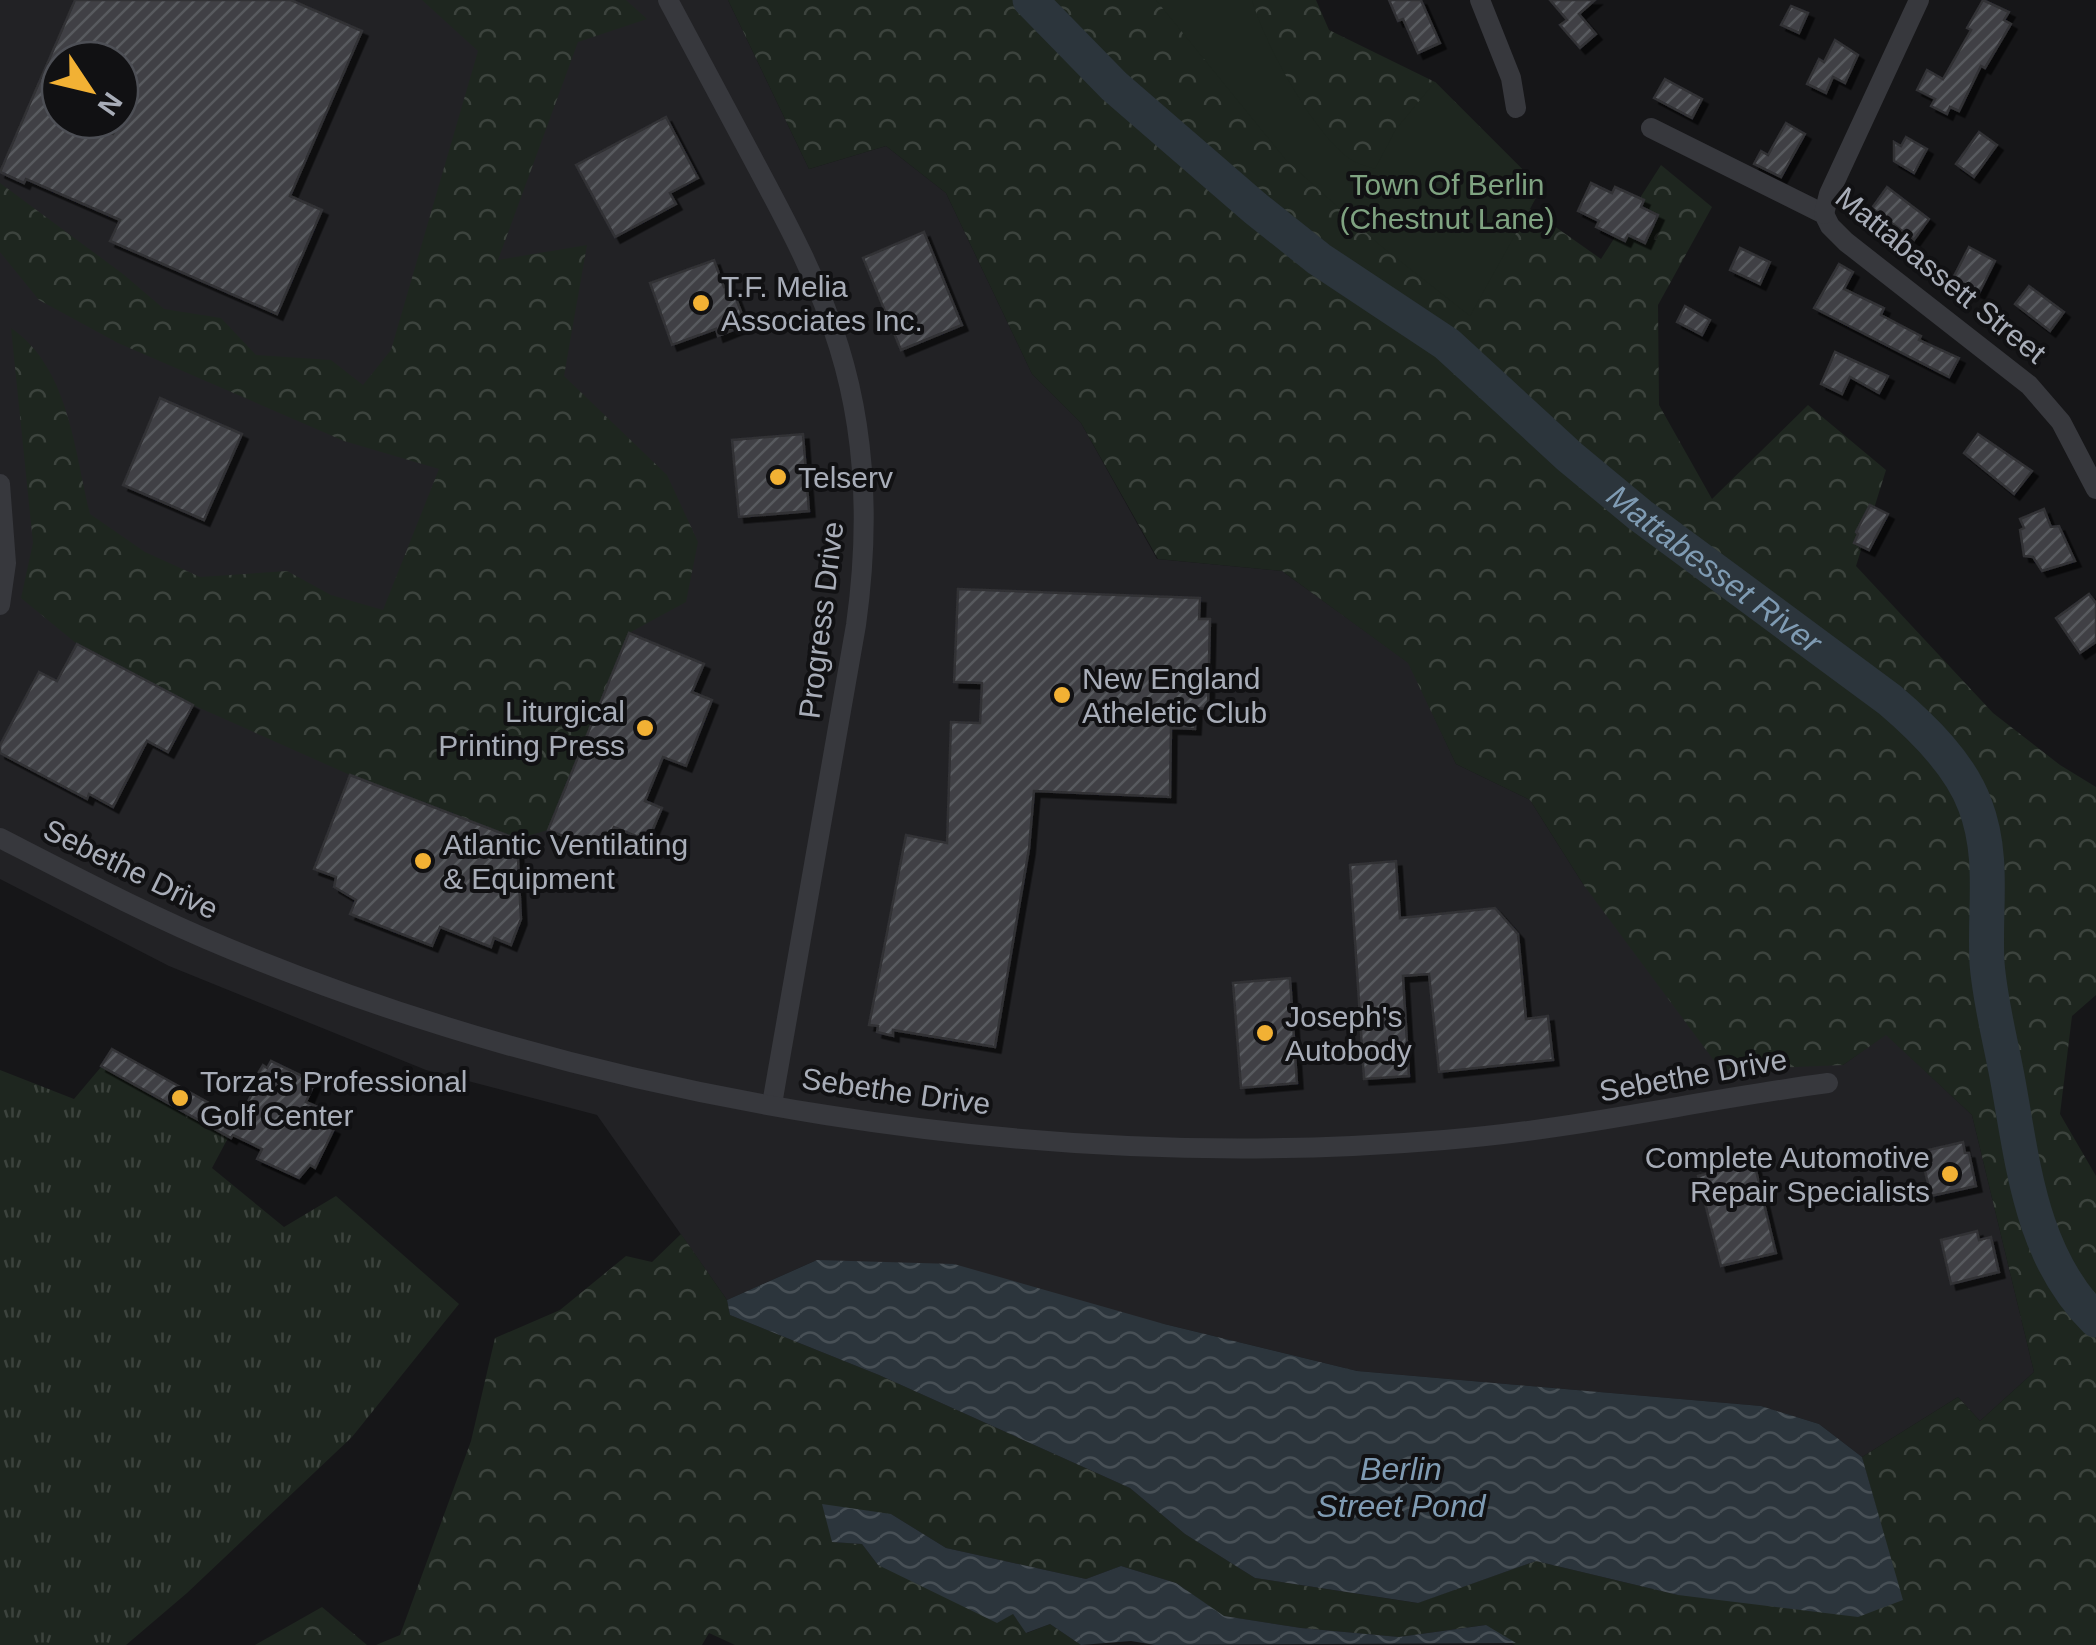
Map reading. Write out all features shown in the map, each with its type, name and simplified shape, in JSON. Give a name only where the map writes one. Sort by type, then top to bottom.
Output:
[{"type":"street","name":"Progress Drive","points":[[668,0],[795,238],[819,293],[844,366],[861,461],[864,571],[772,1104]]},
{"type":"street","points":[[1480,0],[1511,78],[1516,108]]},
{"type":"street","points":[[1824,214],[1828,194],[1918,0]]},
{"type":"street","name":"Mattabassett Street","points":[[1651,128],[1824,214],[1846,242],[2030,385],[2061,422],[2096,490]]},
{"type":"street","points":[[0,484],[6,563],[0,605]]},
{"type":"street","name":"Sebethe Drive","points":[[0,838],[227,948],[398,1011],[571,1062],[772,1104],[993,1136],[1174,1148],[1365,1146],[1523,1133],[1828,1084]]},
{"type":"shaded area","points":[[0,0],[728,0],[809,169],[886,146],[946,193],[1032,374],[1081,423],[1157,559],[1282,571],[1409,663],[1456,764],[1530,800],[1583,884],[1843,1065],[1886,1034],[1972,1115],[2034,1372],[1980,1421],[1958,1397],[1862,1457],[1819,1424],[1761,1406],[1357,1371],[1164,1324],[817,1260],[727,1300],[597,1115],[426,1070],[169,966],[0,879]]},
{"type":"green space","points":[[422,0],[626,0],[647,19],[578,42],[498,260],[587,245],[564,376],[667,475],[698,542],[686,602],[629,633],[548,830],[517,839],[350,775],[193,705],[77,644],[21,598],[33,543],[11,328],[46,365],[57,387],[90,514],[145,552],[200,577],[287,571],[331,595],[383,610],[439,469],[344,441],[118,343],[39,300],[0,252],[0,183],[164,309],[221,318],[256,355],[331,360],[363,385],[391,350],[478,51]]},
{"type":"green space","points":[[728,0],[1316,0],[1329,30],[1435,82],[1541,188],[1530,209],[1601,259],[1661,165],[1712,207],[1658,305],[1659,405],[1712,499],[1808,405],[1886,470],[1856,566],[1993,713],[2060,765],[2096,787],[2096,995],[2072,1016],[2060,1114],[2096,1176],[2096,1645],[1515,1645],[1485,1625],[1399,1637],[1301,1628],[1223,1616],[1176,1583],[1121,1566],[1086,1579],[946,1548],[891,1514],[833,1542],[862,1544],[878,1565],[1013,1614],[1027,1633],[1050,1624],[1081,1645],[735,1645],[709,1633],[702,1645],[376,1645],[400,1635],[471,1441],[495,1338],[560,1310],[626,1256],[652,1262],[681,1234],[727,1300],[730,1315],[879,1375],[1130,1488],[1185,1534],[1255,1578],[1417,1603],[1536,1561],[1678,1595],[1902,1600],[1862,1457],[1958,1397],[1980,1421],[2034,1372],[1972,1115],[1886,1035],[1843,1065],[1721,1070],[1583,884],[1530,800],[1456,764],[1408,663],[1282,571],[1158,559],[1081,423],[1032,374],[946,193],[886,146],[809,169]]},
{"type":"green space","name":"Town Of Berlin (Chestnut Lane)","points":[[1156,0],[1252,0],[1278,61],[1304,105],[1332,143],[1356,162],[1375,169],[1396,129],[1435,82],[1541,188],[1470,316],[1381,246],[1286,160]]},
{"type":"green space","points":[[112,1054],[237,1121],[212,1168],[284,1227],[336,1196],[459,1304],[352,1437],[187,1593],[126,1645],[0,1645],[0,1070],[74,1099]]},
{"type":"green space","points":[[322,1607],[367,1645],[255,1645]]},
{"type":"water","name":"Berlin Street Pond","points":[[817,1260],[954,1264],[1164,1324],[1357,1371],[1761,1406],[1819,1424],[1862,1457],[1903,1600],[1858,1617],[1678,1595],[1536,1561],[1418,1603],[1255,1578],[1185,1534],[1130,1488],[879,1375],[730,1315],[727,1300]]},
{"type":"water","points":[[822,1504],[891,1514],[946,1548],[1086,1579],[1121,1566],[1176,1583],[1224,1616],[1399,1637],[1486,1625],[1516,1643],[1155,1645],[1131,1641],[1081,1645],[1050,1624],[1026,1633],[1013,1614],[997,1623],[878,1565],[862,1544],[832,1542]]},
{"type":"building","points":[[75,0],[291,0],[362,31],[290,196],[322,210],[277,314],[110,241],[120,220],[26,179],[24,183],[0,172],[40,80],[40,140],[140,140],[140,40],[58,40]]},
{"type":"building","points":[[1389,0],[1421,0],[1440,43],[1418,53],[1403,19],[1398,21]]},
{"type":"building","points":[[1550,0],[1595,0],[1579,14],[1596,34],[1580,48],[1560,25],[1567,20]]},
{"type":"building","points":[[1983,0],[2009,12],[2004,20],[2011,24],[1985,68],[1981,66],[1959,111],[1950,107],[1947,114],[1931,106],[1935,99],[1917,90],[1927,70],[1943,79]]},
{"type":"building","points":[[1791,6],[1808,13],[1799,33],[1781,25]]},
{"type":"building","points":[[1835,40],[1858,55],[1845,83],[1833,77],[1826,93],[1807,84],[1819,59],[1824,62]]},
{"type":"building","points":[[1665,79],[1702,99],[1692,118],[1654,98]]},
{"type":"building","points":[[666,117],[698,178],[670,193],[676,204],[615,237],[576,165]]},
{"type":"building","points":[[1786,123],[1805,134],[1781,177],[1754,164],[1761,151],[1768,155]]},
{"type":"building","points":[[1979,132],[1997,145],[1974,177],[1956,164]]},
{"type":"building","points":[[1906,137],[1927,149],[1914,173],[1894,161],[1894,142],[1901,146]]},
{"type":"building","points":[[1591,183],[1612,193],[1615,187],[1644,200],[1641,207],[1658,215],[1645,243],[1628,235],[1625,241],[1596,227],[1599,221],[1578,211]]},
{"type":"building","points":[[1887,187],[1929,219],[1914,240],[1872,208]]},
{"type":"building","points":[[924,232],[962,325],[901,350],[863,258]]},
{"type":"building","points":[[1969,247],[1995,261],[1979,293],[1952,280]]},
{"type":"building","points":[[1740,248],[1770,262],[1760,284],[1730,270]]},
{"type":"building","name":"T.F. Melia Associates Inc.","points":[[714,260],[724,287],[731,285],[746,325],[718,336],[716,329],[672,345],[650,283]]},
{"type":"building","points":[[1839,264],[1853,272],[1844,289],[1884,308],[1881,315],[1921,336],[1919,340],[1959,358],[1949,377],[1814,308]]},
{"type":"building","points":[[2029,286],[2064,312],[2050,331],[2015,304]]},
{"type":"building","points":[[1685,306],[1710,320],[1702,335],[1677,322]]},
{"type":"building","points":[[1835,352],[1888,376],[1879,393],[1850,377],[1842,394],[1821,384]]},
{"type":"building","points":[[160,398],[242,434],[204,520],[123,485]]},
{"type":"building","points":[[803,434],[809,511],[739,517],[732,440]]},
{"type":"building","points":[[1978,434],[2032,471],[2014,494],[1964,453]]},
{"type":"building","points":[[1870,505],[1888,514],[1869,550],[1854,543]]},
{"type":"building","points":[[2044,509],[2051,527],[2059,526],[2075,561],[2042,571],[2033,557],[2024,556],[2020,530],[2024,528],[2020,519]]},
{"type":"building","points":[[958,589],[1200,598],[1199,619],[1210,619],[1208,709],[1196,708],[1195,729],[1171,728],[1170,797],[1034,791],[1029,849],[995,1047],[893,1030],[893,1036],[877,1032],[878,1026],[869,1025],[906,835],[947,843],[951,722],[980,723],[982,683],[954,682]]},
{"type":"building","points":[[2089,594],[2096,603],[2096,642],[2080,653],[2056,618]]},
{"type":"building","name":"Liturgical Printing Press","points":[[629,633],[704,664],[692,692],[712,700],[686,766],[663,757],[645,801],[662,808],[648,841],[614,827],[603,852],[548,830]]},
{"type":"building","points":[[77,644],[193,705],[168,752],[147,741],[113,807],[89,794],[87,799],[0,753],[0,745],[39,672],[57,681]]},
{"type":"building","name":"Atlantic Ventilating & Equipment","points":[[350,775],[517,839],[521,919],[511,945],[494,938],[491,947],[440,927],[432,946],[350,914],[356,900],[334,887],[336,877],[314,869]]},
{"type":"building","points":[[1396,861],[1400,918],[1495,908],[1518,934],[1526,1019],[1548,1016],[1553,1060],[1439,1072],[1429,974],[1403,976],[1409,1076],[1364,1079],[1350,865]]},
{"type":"building","name":"Joseph's Autobody","points":[[1290,978],[1297,1083],[1241,1088],[1233,983]]},
{"type":"building","points":[[112,1049],[238,1119],[257,1085],[253,1082],[263,1065],[267,1068],[271,1061],[315,1082],[306,1102],[320,1108],[315,1120],[334,1129],[315,1168],[310,1165],[299,1178],[257,1159],[262,1149],[233,1135],[231,1138],[101,1066]]},
{"type":"building","name":"Complete Automotive Repair Specialists","points":[[1963,1142],[1976,1186],[1931,1196],[1924,1151]]},
{"type":"building","points":[[1754,1162],[1776,1253],[1721,1266],[1698,1176]]},
{"type":"building","points":[[1977,1231],[1979,1240],[1991,1237],[1999,1272],[1951,1284],[1941,1240]]},
{"type":"waterway","name":"Mattabesset River","points":[[1030,0],[1114,86],[1255,208],[1319,259],[1447,344],[1570,457],[1640,515],[1890,700],[1950,761],[1975,805],[1985,844],[1988,977],[2033,1206],[2056,1267],[2096,1320]]},
{"type":"place","name":"T.F. Melia Associates Inc.","points":[[701,303]]},
{"type":"place","name":"Telserv","points":[[778,477]]},
{"type":"place","name":"New England Atheletic Club","points":[[1062,695]]},
{"type":"place","name":"Liturgical Printing Press","points":[[645,728]]},
{"type":"place","name":"Atlantic Ventilating & Equipment","points":[[423,861]]},
{"type":"place","name":"Joseph's Autobody","points":[[1265,1033]]},
{"type":"place","name":"Torza's Professional Golf Center","points":[[180,1098]]},
{"type":"place","name":"Complete Automotive Repair Specialists","points":[[1950,1174]]}]
